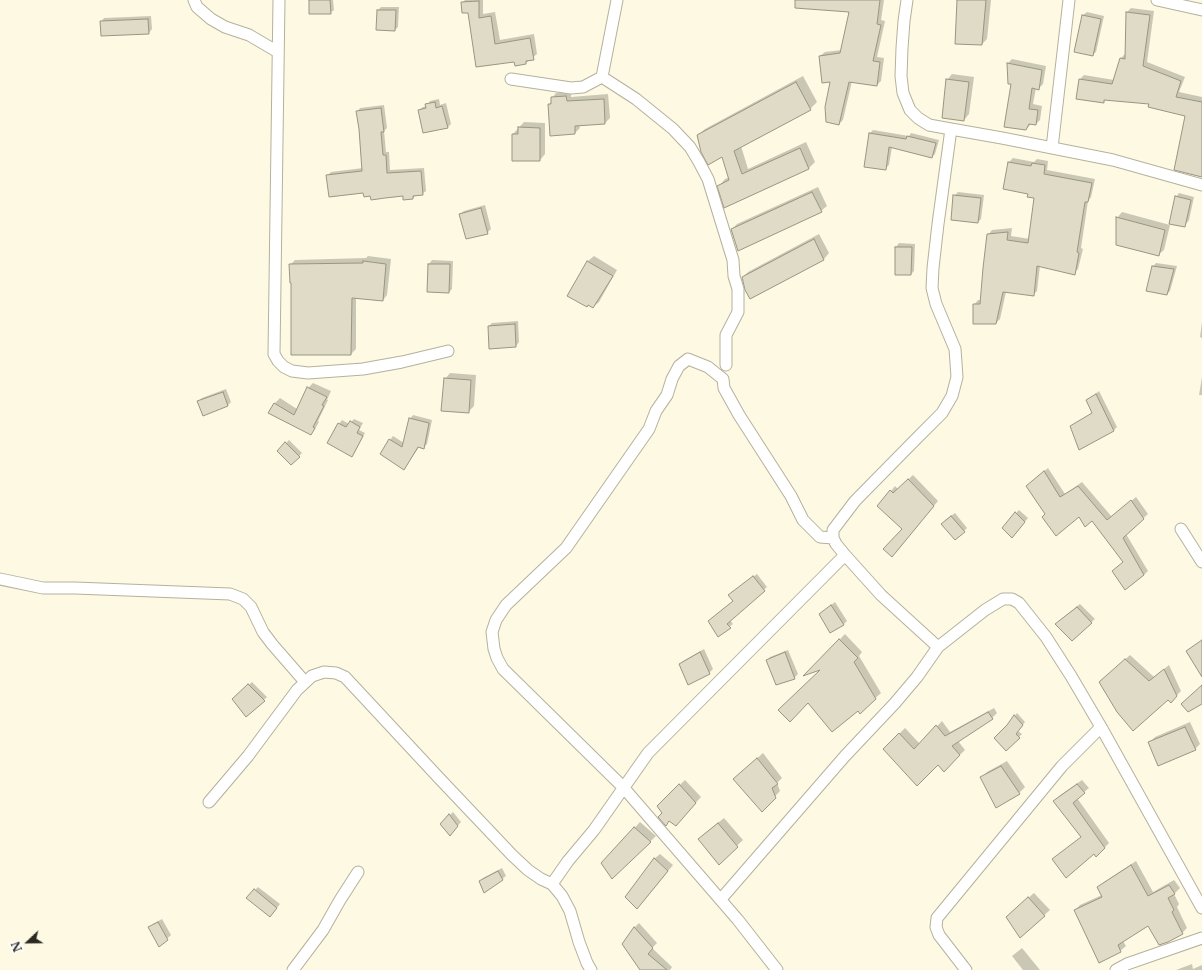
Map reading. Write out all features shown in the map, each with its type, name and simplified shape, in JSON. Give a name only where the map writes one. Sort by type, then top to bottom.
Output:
[{"type":"street","points":[[194,0],[197,7],[211,19],[225,27],[249,35],[278,52]]},
{"type":"street","points":[[279,0],[274,354],[284,367],[292,371],[308,373],[363,369],[402,362],[448,351]]},
{"type":"street","points":[[602,77],[617,0]]},
{"type":"street","points":[[907,0],[902,48],[901,76],[903,93],[910,110],[918,118],[929,125],[1113,160],[1202,185]]},
{"type":"street","points":[[1052,148],[1069,0]]},
{"type":"street","points":[[1157,0],[1202,10]]},
{"type":"street","points":[[511,79],[571,88],[583,87],[602,77]]},
{"type":"street","points":[[602,77],[636,99],[673,129],[690,147],[700,162],[708,179],[733,260],[733,273],[738,289],[738,312],[726,335],[726,366]]},
{"type":"street","points":[[938,647],[881,595],[845,555],[833,538],[833,530],[855,501],[942,414],[952,396],[958,377],[955,350],[936,304],[932,288],[936,239],[951,129]]},
{"type":"street","points":[[777,970],[721,899],[623,787],[503,668],[497,658],[492,632],[496,620],[506,605],[566,548],[575,536],[649,429],[656,411],[667,395],[672,379],[679,366],[688,359],[708,367],[723,379],[724,388],[739,415],[790,496],[803,520],[820,537],[833,538]]},
{"type":"street","points":[[1181,529],[1202,562]]},
{"type":"street","points":[[552,884],[594,830],[648,753],[845,555]]},
{"type":"street","points":[[0,579],[44,588],[230,594],[243,599],[251,607],[263,632],[305,682]]},
{"type":"street","points":[[721,899],[845,756],[895,703],[917,677],[938,647],[985,610],[1003,599],[1012,599],[1019,603],[1046,637],[1071,676],[1101,726],[1202,908]]},
{"type":"street","points":[[209,802],[248,756],[297,690],[312,676],[324,672],[336,673],[345,677],[439,778],[528,870],[541,879],[552,884],[562,896],[570,910],[579,942],[591,970]]},
{"type":"street","points":[[966,970],[939,935],[936,927],[937,918],[1062,766],[1101,726]]},
{"type":"street","points":[[293,970],[323,930],[358,872]]},
{"type":"street","points":[[1116,970],[1127,964],[1202,938]]},
{"type":"building","points":[[309,0],[330,0],[331,14],[309,14]]},
{"type":"building","points":[[795,0],[880,0],[877,24],[881,25],[873,61],[880,62],[877,86],[849,82],[839,125],[826,122],[825,107],[830,82],[822,83],[819,56],[840,53],[849,12],[795,8]]},
{"type":"building","points":[[957,0],[986,0],[982,45],[955,44]]},
{"type":"building","points":[[479,1],[479,18],[491,16],[495,44],[530,38],[534,60],[526,61],[526,64],[515,66],[514,62],[476,67],[468,13],[462,13],[461,2]]},
{"type":"building","points":[[377,10],[396,10],[395,31],[376,30]]},
{"type":"building","points":[[1126,12],[1150,15],[1143,66],[1181,81],[1176,97],[1202,102],[1202,177],[1174,170],[1185,116],[1148,107],[1149,104],[1104,100],[1104,103],[1076,99],[1079,79],[1112,84],[1120,58],[1125,59]]},
{"type":"building","points":[[1082,15],[1101,19],[1093,56],[1074,52]]},
{"type":"building","points":[[148,19],[149,34],[101,36],[100,21]]},
{"type":"building","points":[[1007,63],[1042,70],[1039,90],[1032,88],[1029,109],[1038,110],[1036,125],[1029,124],[1026,130],[1004,127],[1011,84],[1008,84]]},
{"type":"building","points":[[946,79],[969,82],[964,121],[942,118]]},
{"type":"building","points":[[796,82],[811,110],[734,151],[742,174],[800,148],[809,169],[724,208],[717,186],[729,180],[722,157],[708,165],[701,152],[697,135]]},
{"type":"building","points":[[566,96],[567,101],[604,99],[605,124],[575,126],[575,134],[550,136],[548,104],[551,104],[551,97]]},
{"type":"building","points":[[435,102],[436,108],[442,106],[448,128],[423,133],[418,110],[426,108],[425,104]]},
{"type":"building","points":[[381,108],[384,132],[381,132],[383,155],[386,155],[387,173],[421,171],[423,195],[413,196],[413,199],[403,200],[403,196],[371,200],[370,196],[364,197],[363,193],[329,197],[326,175],[362,171],[356,111]]},
{"type":"building","points":[[518,127],[540,128],[540,161],[512,161],[512,134],[518,134]]},
{"type":"building","points":[[869,133],[906,139],[907,136],[936,143],[932,158],[889,147],[886,170],[864,167]]},
{"type":"building","points":[[1008,162],[1031,166],[1032,163],[1045,165],[1044,174],[1092,183],[1088,202],[1085,202],[1075,275],[1037,266],[1034,296],[1003,292],[996,324],[973,324],[973,304],[980,304],[987,234],[1008,232],[1007,240],[1028,243],[1034,198],[1027,197],[1028,194],[1003,189]]},
{"type":"building","points":[[812,192],[822,212],[738,251],[731,229]]},
{"type":"building","points":[[953,195],[981,198],[978,223],[951,220]]},
{"type":"building","points":[[1175,196],[1191,200],[1185,227],[1169,224]]},
{"type":"building","points":[[481,208],[488,234],[466,239],[459,214]]},
{"type":"building","points":[[1116,217],[1165,230],[1159,256],[1116,245]]},
{"type":"building","points":[[814,239],[824,260],[750,299],[745,290],[742,277]]},
{"type":"building","points":[[895,247],[912,247],[911,275],[895,275]]},
{"type":"building","points":[[363,261],[386,264],[383,301],[352,298],[351,355],[291,355],[291,283],[289,264],[363,263]]},
{"type":"building","points":[[587,261],[613,276],[593,308],[588,305],[587,307],[567,296]]},
{"type":"building","points":[[428,264],[450,264],[449,293],[427,292]]},
{"type":"building","points":[[1152,266],[1174,269],[1167,295],[1146,291]]},
{"type":"building","points":[[515,324],[516,347],[489,349],[488,326]]},
{"type":"building","points":[[444,378],[471,380],[469,413],[441,411]]},
{"type":"building","points":[[307,387],[327,397],[322,405],[324,406],[313,427],[315,428],[311,435],[268,413],[274,403],[294,415]]},
{"type":"building","points":[[223,392],[228,406],[203,416],[197,401]]},
{"type":"building","points":[[1096,394],[1114,431],[1079,450],[1070,426],[1092,413],[1086,400]]},
{"type":"building","points":[[409,418],[429,423],[424,449],[418,447],[404,470],[380,454],[389,439],[402,447]]},
{"type":"building","points":[[350,421],[360,427],[357,433],[363,436],[352,457],[327,443],[338,423],[346,427]]},
{"type":"building","points":[[285,442],[300,457],[291,465],[277,451]]},
{"type":"building","points":[[1044,471],[1060,497],[1078,486],[1107,520],[1131,500],[1144,519],[1123,538],[1144,575],[1125,590],[1112,571],[1123,562],[1092,521],[1085,527],[1079,517],[1056,536],[1042,517],[1045,514],[1026,486]]},
{"type":"building","points":[[908,479],[934,506],[892,557],[883,549],[902,529],[877,506],[890,490],[893,493]]},
{"type":"building","points":[[1015,512],[1025,522],[1012,538],[1002,528]]},
{"type":"building","points":[[951,516],[965,532],[955,540],[941,524]]},
{"type":"building","points":[[753,576],[765,591],[727,624],[731,628],[718,637],[708,621],[733,601],[728,595]]},
{"type":"building","points":[[831,605],[844,625],[830,633],[819,614]]},
{"type":"building","points":[[1077,607],[1092,623],[1072,641],[1055,624]]},
{"type":"building","points":[[839,639],[858,658],[854,662],[876,699],[860,714],[858,711],[832,732],[808,703],[790,722],[778,710],[820,670],[803,676]]},
{"type":"building","points":[[1202,640],[1202,677],[1186,651]]},
{"type":"building","points":[[700,652],[710,674],[688,685],[679,664]]},
{"type":"building","points":[[785,652],[795,679],[776,685],[766,660]]},
{"type":"building","points":[[1125,659],[1149,681],[1164,669],[1177,696],[1171,703],[1168,700],[1133,731],[1117,712],[1099,682]]},
{"type":"building","points":[[248,684],[265,701],[246,717],[232,699]]},
{"type":"building","points":[[1202,685],[1202,704],[1188,712],[1181,704]]},
{"type":"building","points":[[988,712],[993,719],[952,746],[960,755],[944,772],[938,765],[917,786],[883,749],[899,733],[914,749],[936,725],[945,736]]},
{"type":"building","points":[[1014,715],[1023,725],[1016,734],[1020,738],[1006,751],[994,738],[1007,725]]},
{"type":"building","points":[[1185,727],[1196,750],[1158,766],[1148,742]]},
{"type":"building","points":[[757,758],[778,784],[772,788],[776,798],[762,812],[733,779]]},
{"type":"building","points":[[1001,766],[1020,794],[996,808],[980,777]]},
{"type":"building","points":[[679,784],[696,803],[676,826],[669,821],[666,826],[658,817],[662,813],[657,806]]},
{"type":"building","points":[[1077,784],[1085,793],[1073,803],[1105,848],[1096,857],[1094,854],[1066,878],[1052,859],[1081,837],[1053,801]]},
{"type":"building","points":[[449,814],[458,826],[450,836],[440,824]]},
{"type":"building","points":[[718,823],[738,847],[719,865],[698,839]]},
{"type":"building","points":[[634,827],[651,842],[612,879],[601,863]]},
{"type":"building","points":[[654,858],[668,871],[637,909],[625,897]]},
{"type":"building","points":[[1131,865],[1148,896],[1169,885],[1175,894],[1168,898],[1174,910],[1172,912],[1183,934],[1159,945],[1148,926],[1118,945],[1121,952],[1099,963],[1074,910],[1102,897],[1097,887]]},
{"type":"building","points":[[498,871],[503,880],[484,893],[479,881]]},
{"type":"building","points":[[254,889],[277,908],[270,917],[246,898]]},
{"type":"building","points":[[1028,897],[1045,916],[1020,938],[1006,917]]},
{"type":"building","points":[[158,922],[168,940],[159,947],[148,927]]},
{"type":"building","points":[[634,927],[653,948],[648,954],[667,970],[640,970],[622,944]]}]
